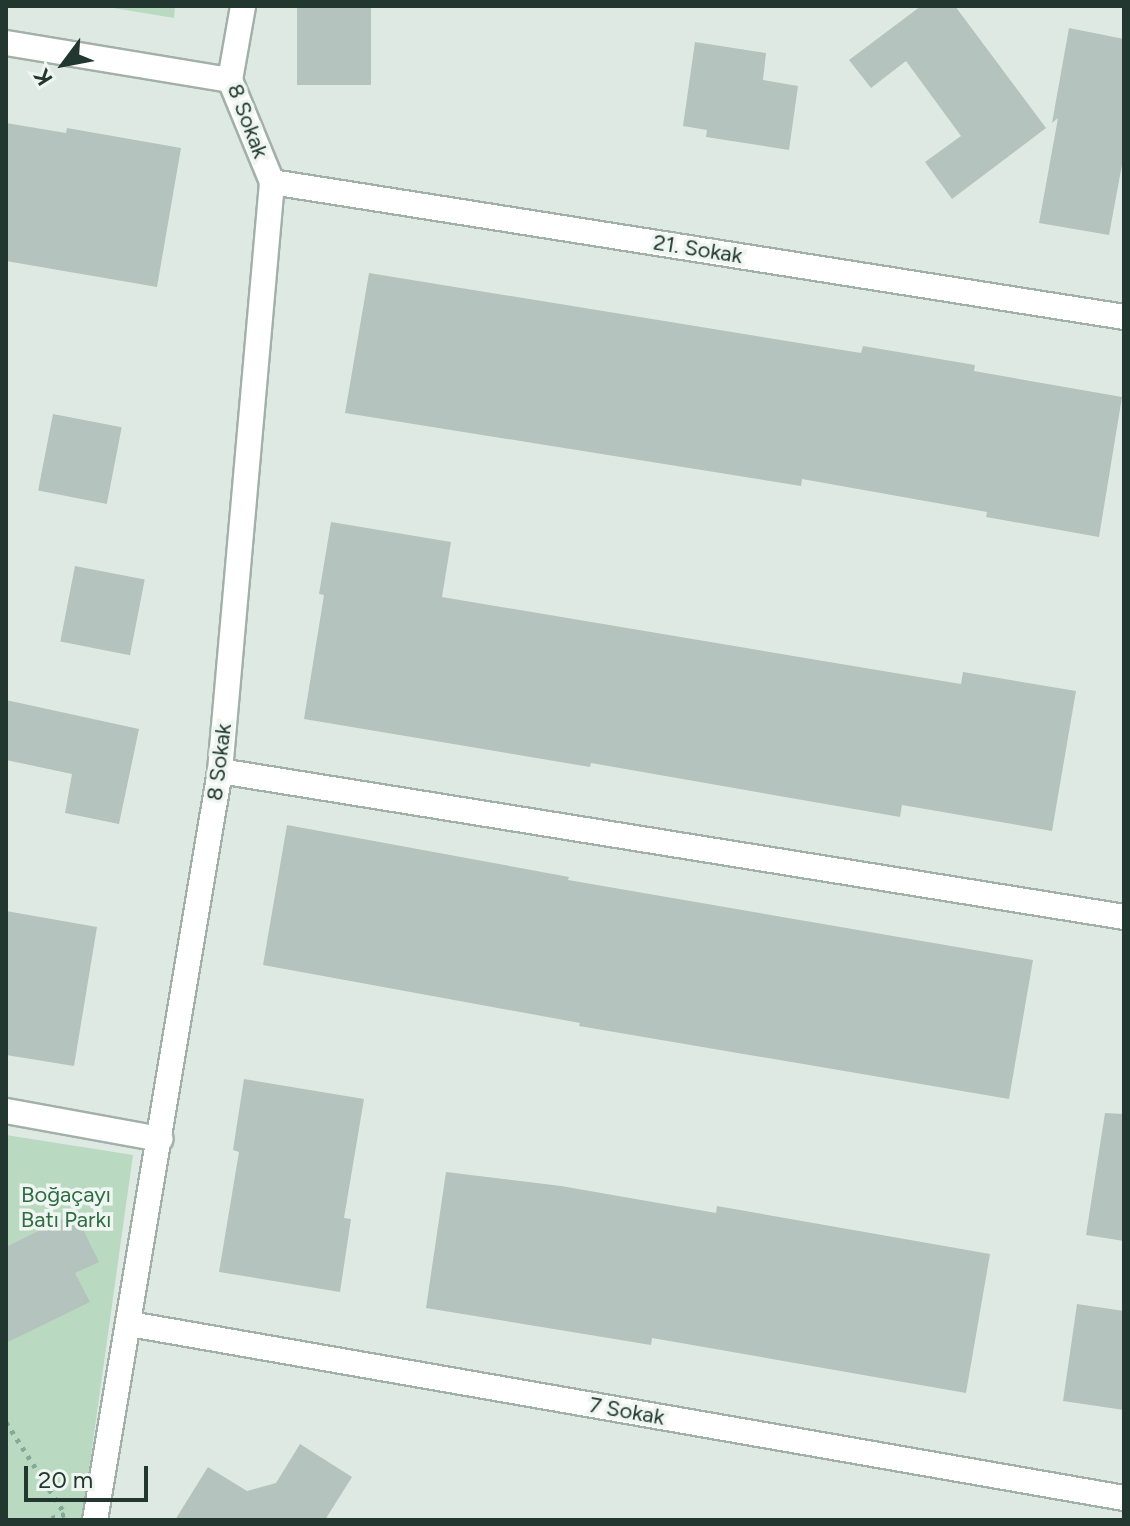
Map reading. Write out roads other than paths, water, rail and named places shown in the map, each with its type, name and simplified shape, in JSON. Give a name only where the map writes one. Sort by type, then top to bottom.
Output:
[{"type":"street","name":"8 Sokak","points":[[95,1520],[220,771],[272,182],[230,80],[243,6]]},
{"type":"street","points":[[6,43],[230,80]]},
{"type":"street","name":"21. Sokak","points":[[272,182],[1124,317]]},
{"type":"street","points":[[220,771],[1124,917]]},
{"type":"street","points":[[6,1111],[160,1139]]},
{"type":"street","name":"7 Sokak","points":[[130,1324],[1124,1498]]},
{"type":"park label","name":"Boğaçayı Batı Parkı","points":[[66,1206]]}]
